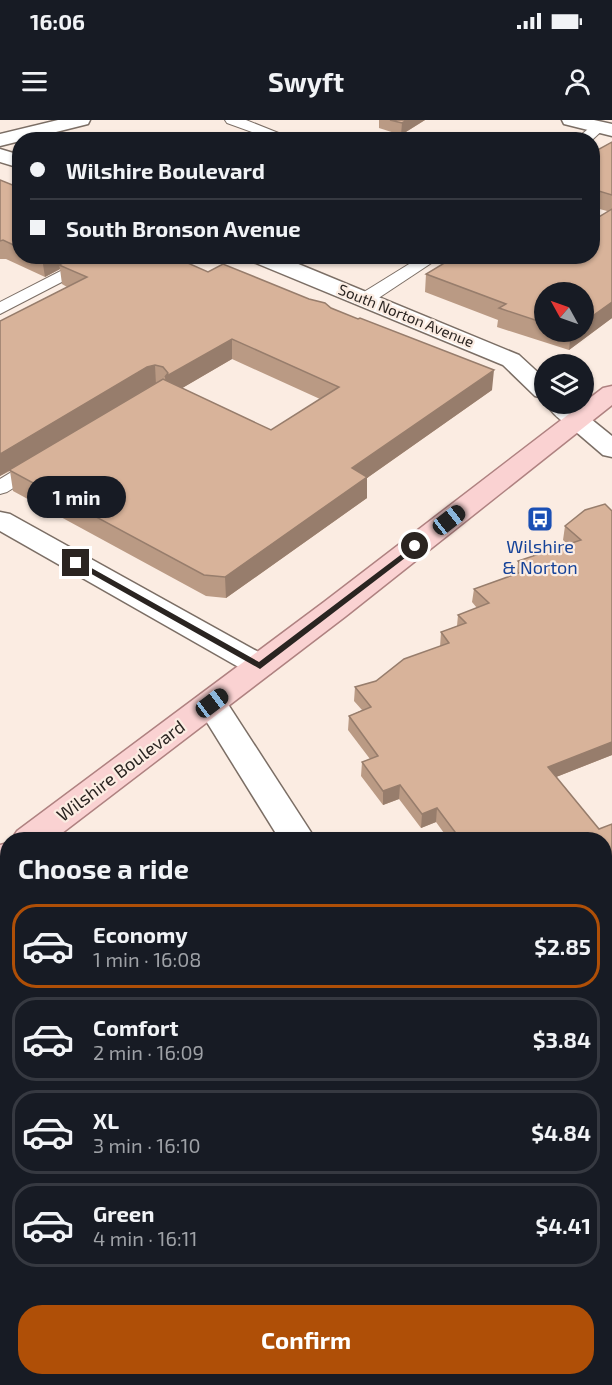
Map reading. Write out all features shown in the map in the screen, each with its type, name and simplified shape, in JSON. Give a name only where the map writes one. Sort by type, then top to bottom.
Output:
[{"type":"main road","name":"Wilshire Boulevard","points":[[594,401],[612,393]]},
{"type":"main road","name":"Wilshire Boulevard","points":[[40,832],[260,666],[566,414]]},
{"type":"street","points":[[32,132],[81,120]]},
{"type":"street","points":[[572,120],[606,129]]},
{"type":"street","name":"South Norton Avenue","points":[[279,264],[511,360],[534,382]]},
{"type":"street","points":[[570,414],[612,449]]},
{"type":"street","points":[[0,520],[260,666]]},
{"type":"street","points":[[212,703],[293,832]]},
{"type":"lane","points":[[232,120],[266,132]]},
{"type":"lane","points":[[0,309],[88,264]]},
{"type":"lane","points":[[365,299],[421,264]]},
{"type":"lane","points":[[0,488],[58,452]]},
{"type":"building","points":[[390,120],[407,120],[402,123]]},
{"type":"building","points":[[612,142],[612,195],[600,191],[600,149]]},
{"type":"building","points":[[0,180],[12,185],[12,244],[0,241]]},
{"type":"building","points":[[612,209],[612,302],[594,315],[594,282],[534,282],[534,320],[499,308],[506,304],[426,274],[443,264],[600,264],[600,216]]},
{"type":"building","points":[[190,264],[208,272],[223,264],[309,299],[325,303],[331,308],[358,319],[494,370],[352,468],[367,477],[225,577],[204,575],[9,470],[163,379],[271,430],[339,387],[232,339],[165,377],[168,373],[163,367],[155,365],[147,367],[0,454],[0,321],[87,277],[59,265]]},
{"type":"building","points":[[605,504],[612,511],[612,742],[548,767],[599,829],[612,824],[612,832],[455,832],[437,808],[422,814],[400,785],[383,791],[362,762],[378,756],[349,716],[371,707],[355,687],[376,681],[404,659],[449,643],[441,632],[466,623],[458,615],[489,603],[474,589],[527,570],[518,561],[581,540],[565,526],[585,510]]},
{"type":"place","name":"Wilshire & Norton","points":[[540,519]]},
{"type":"route","points":[[76,563],[260,666],[415,546]]}]
